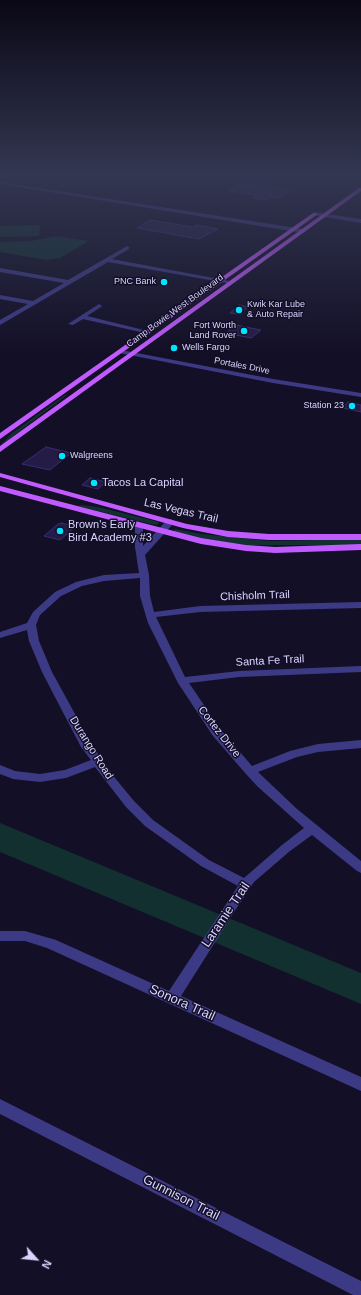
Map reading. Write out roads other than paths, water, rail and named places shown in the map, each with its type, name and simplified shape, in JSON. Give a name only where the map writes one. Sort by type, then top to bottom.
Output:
[{"type":"main road","name":"Camp Bowie West Boulevard","points":[[0,437],[284,235]]},
{"type":"main road","name":"Camp Bowie West Boulevard","points":[[0,450],[296,235]]},
{"type":"main road","points":[[266,248],[276,250]]},
{"type":"main road","points":[[66,390],[78,393]]},
{"type":"main road","name":"Las Vegas Trail","points":[[0,475],[170,522],[228,534],[266,537],[361,537]]},
{"type":"main road","points":[[0,487],[30,491],[44,488]]},
{"type":"main road","points":[[0,487],[190,539],[246,548],[276,550],[361,547]]},
{"type":"main road","points":[[70,507],[82,503],[114,510],[122,509]]},
{"type":"street","points":[[0,324],[127,248]]},
{"type":"street","points":[[107,260],[232,282]]},
{"type":"street","points":[[0,270],[69,282]]},
{"type":"street","points":[[0,297],[34,303]]},
{"type":"street","points":[[71,324],[99,306]]},
{"type":"street","points":[[82,317],[149,332]]},
{"type":"street","name":"Portales Drive","points":[[121,352],[266,380],[361,395]]},
{"type":"street","points":[[141,554],[170,522]]},
{"type":"street","name":"Cortez Drive","points":[[139,526],[145,596],[153,623],[169,658],[182,681],[217,733],[261,783],[361,868]]},
{"type":"street","points":[[0,634],[31,625],[41,608],[58,594],[69,588],[104,578],[144,575]]},
{"type":"street","name":"Chisholm Trail","points":[[151,615],[200,609],[361,605]]},
{"type":"street","name":"Durango Road","points":[[31,625],[34,641],[47,672],[87,746],[111,781],[149,823],[205,863],[246,885]]},
{"type":"street","name":"Santa Fe Trail","points":[[182,681],[239,674],[361,669]]},
{"type":"street","points":[[250,771],[306,751],[361,744]]},
{"type":"street","points":[[0,769],[13,775],[40,778],[66,774],[98,762]]},
{"type":"street","name":"Laramie Trail","points":[[172,999],[246,885],[286,848],[313,828]]},
{"type":"street","name":"Sonora Trail","points":[[0,936],[25,936],[37,939],[361,1084]]},
{"type":"street","name":"Gunnison Trail","points":[[0,1106],[361,1290]]},
{"type":"place","name":"PNC Bank","points":[[164,282]]},
{"type":"place","name":"Kwik Kar Lube & Auto Repair","points":[[239,310]]},
{"type":"place","name":"Fort Worth Land Rover","points":[[244,331]]},
{"type":"place","name":"Wells Fargo","points":[[174,348]]},
{"type":"place","name":"Station 23","points":[[352,406]]},
{"type":"place","name":"Walgreens","points":[[62,456]]},
{"type":"place","name":"Tacos La Capital","points":[[94,483]]},
{"type":"place","name":"Brown's Early Bird Academy #3","points":[[60,531]]}]
